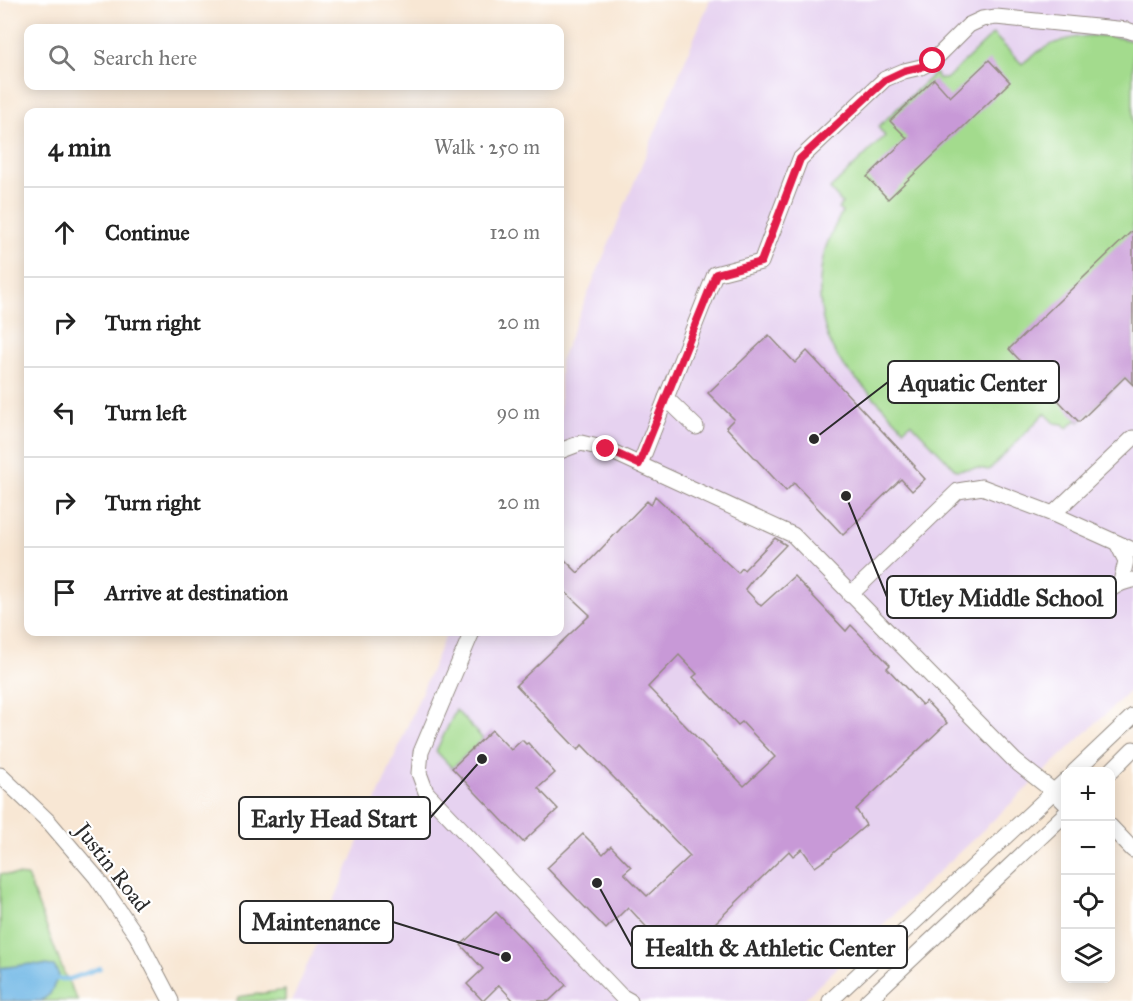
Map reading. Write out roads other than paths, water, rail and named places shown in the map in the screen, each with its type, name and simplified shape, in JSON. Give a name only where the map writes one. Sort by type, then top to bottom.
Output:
[{"type":"street","points":[[639,464],[716,274],[761,262],[800,159],[885,80],[933,61],[969,25],[982,19],[996,17],[1133,32]]},
{"type":"street","points":[[666,398],[696,427]]},
{"type":"street","points":[[1053,514],[1133,438]]},
{"type":"street","points":[[564,449],[581,443],[606,449],[793,535],[1015,760],[1061,800]]},
{"type":"street","points":[[850,595],[958,491],[982,487],[1053,514],[1133,550]]},
{"type":"street","points":[[1092,606],[1102,595],[1127,581],[1126,561],[1117,543]]},
{"type":"street","points":[[470,636],[421,752],[418,773],[426,792],[621,996],[630,1001]]},
{"type":"street","points":[[1078,767],[1133,716]]},
{"type":"street","points":[[1114,767],[1133,749]]},
{"type":"street","name":"Justin Road","points":[[0,775],[50,823],[96,877],[137,936],[171,1001]]},
{"type":"street","points":[[830,1001],[1061,784]]},
{"type":"street","points":[[867,1001],[1061,817]]},
{"type":"street","points":[[1115,831],[1133,850]]},
{"type":"water","points":[[31,964],[54,966],[59,975],[50,994],[41,1001],[0,1001],[0,968]]},
{"type":"waterway","points":[[53,979],[70,979],[100,968]]},
{"type":"place","name":"Aquatic Center","points":[[814,439]]},
{"type":"place","name":"Utley Middle School","points":[[846,496]]},
{"type":"place","name":"Early Head Start","points":[[482,759]]},
{"type":"place","name":"Health & Athletic Center","points":[[597,883]]},
{"type":"place","name":"Maintenance","points":[[506,957]]}]
